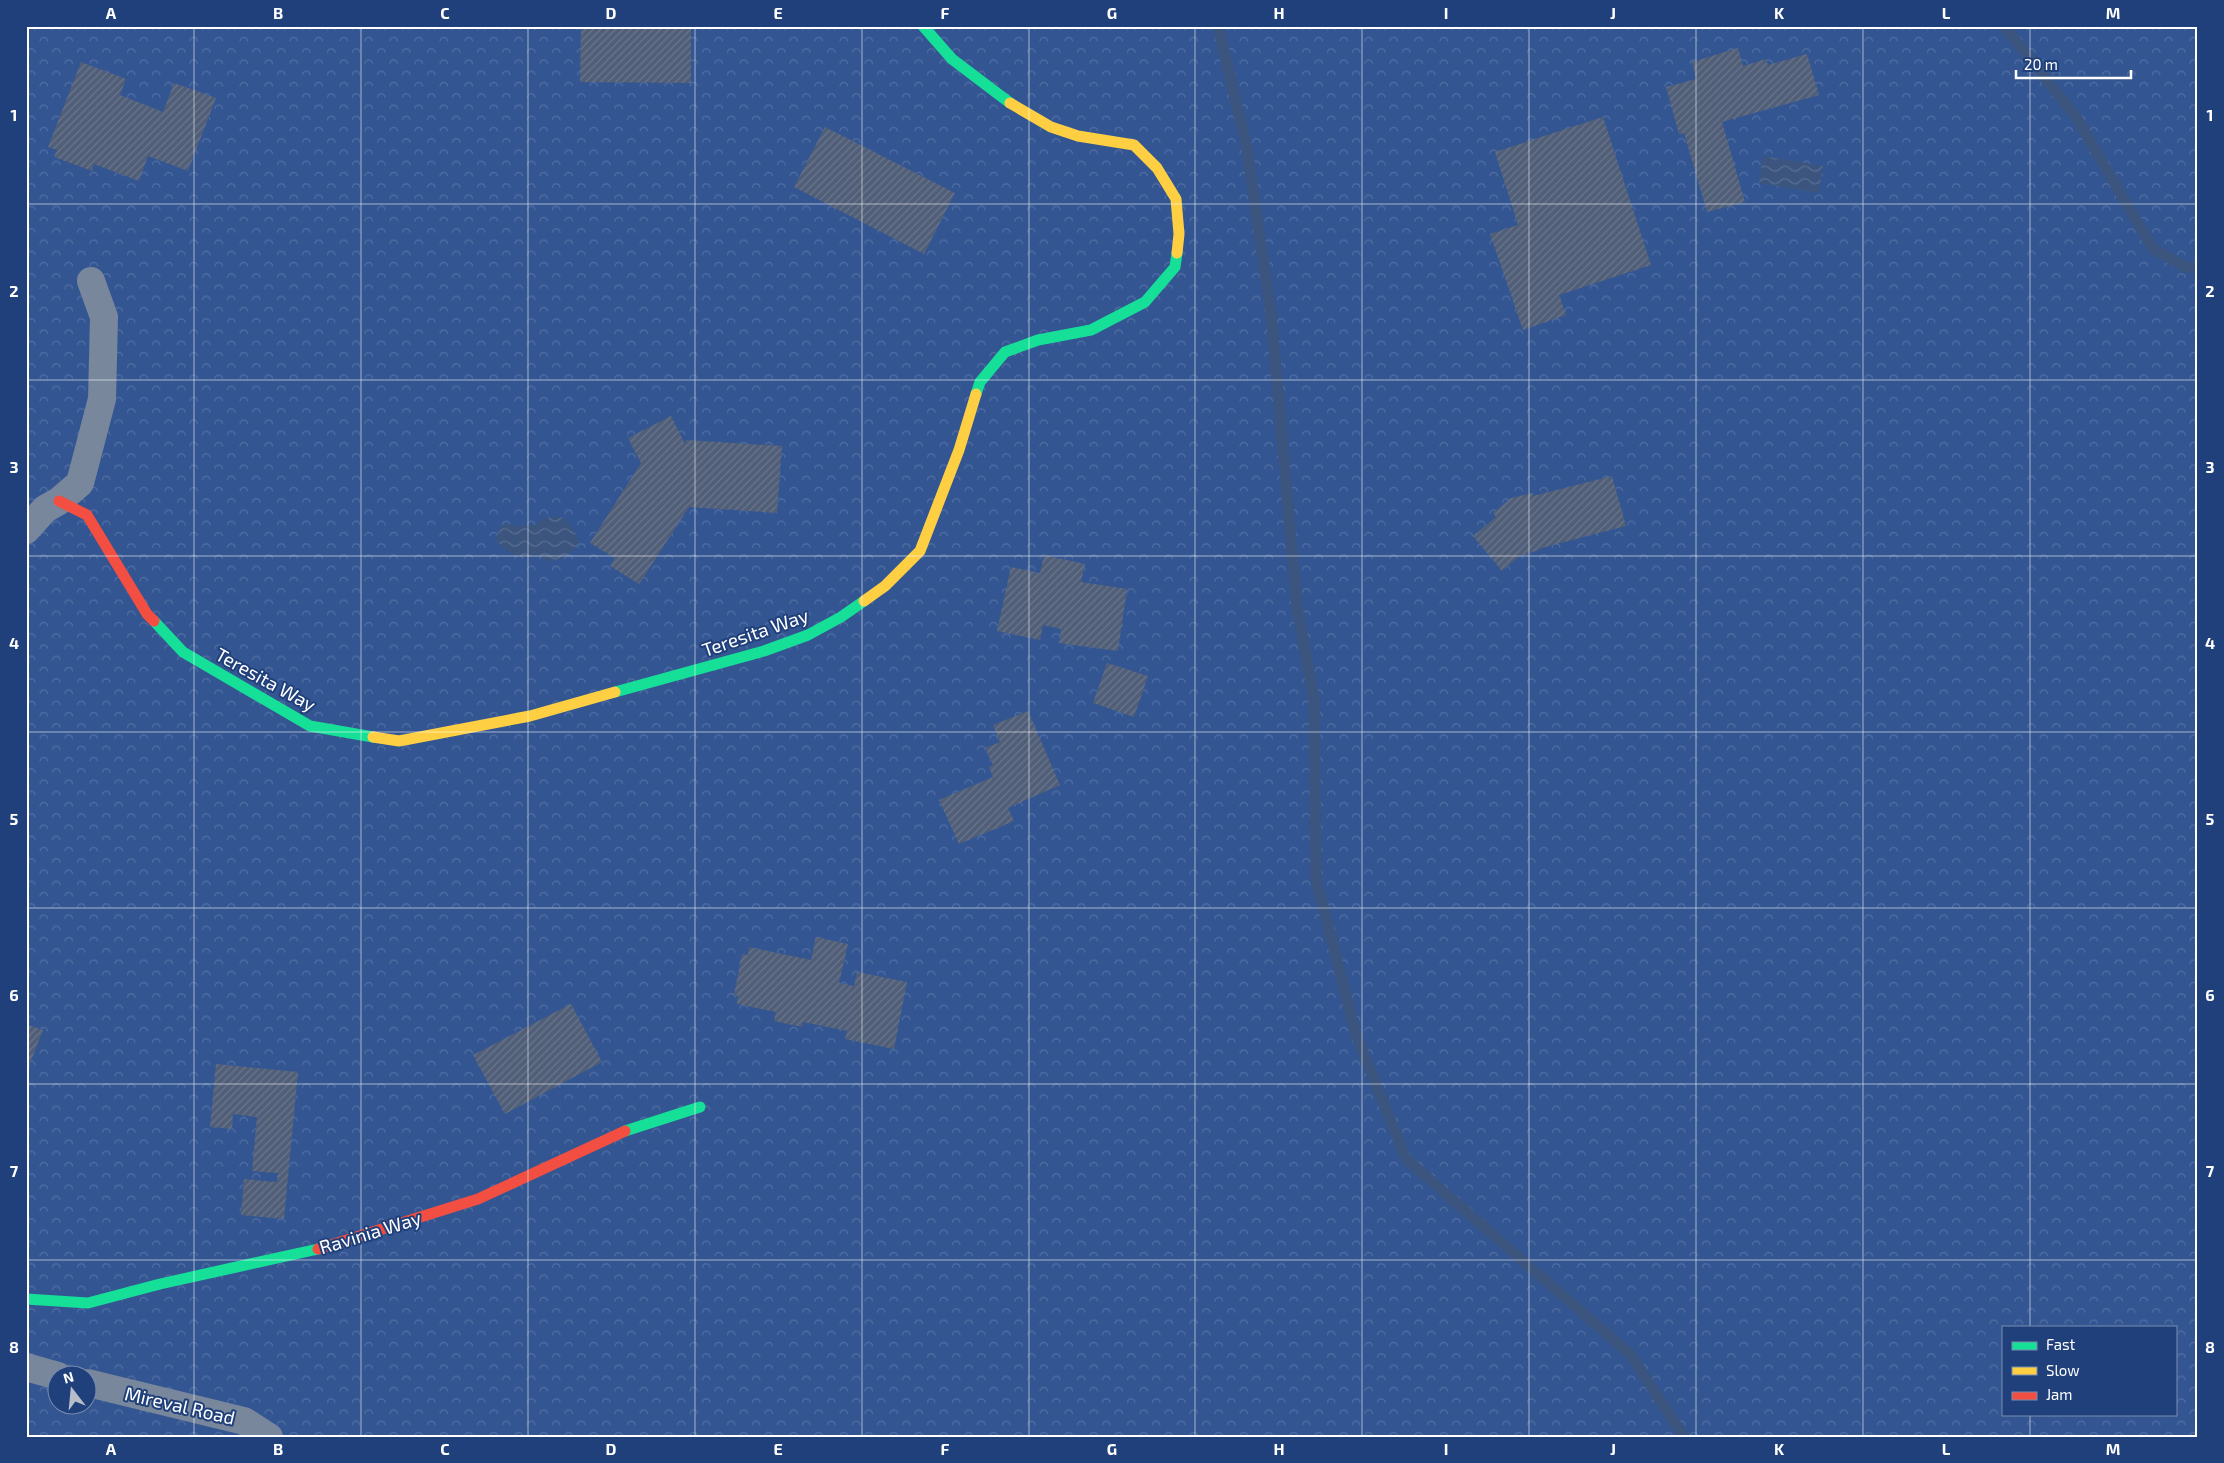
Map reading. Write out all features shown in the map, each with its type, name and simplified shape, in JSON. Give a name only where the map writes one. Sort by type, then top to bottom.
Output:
[{"type":"street","name":"Teresita Way","points":[[59,501],[87,515],[147,614],[183,652],[302,722],[319,727],[399,741],[530,716],[764,651],[808,635],[841,617],[886,586],[920,551],[959,450],[980,382],[1005,352],[1038,340],[1091,330],[1145,302],[1175,267],[1179,234],[1176,198],[1157,168],[1134,145],[1078,136],[1051,127],[1001,98],[952,59],[923,26]]},
{"type":"street","points":[[26,530],[45,509],[59,501],[80,483],[102,399],[104,317],[91,281]]},
{"type":"street","name":"Ravinia Way","points":[[26,1299],[88,1303],[160,1284],[333,1246],[478,1199],[616,1134],[700,1107]]},
{"type":"street","points":[[26,1367],[48,1373]]},
{"type":"street","name":"Mireval Road","points":[[98,1385],[244,1421],[269,1437]]},
{"type":"green space","points":[[26,26],[2198,26],[2198,1437],[26,1437]]},
{"type":"water","points":[[1763,156],[1823,166],[1819,193],[1759,183]]},
{"type":"water","points":[[555,516],[568,522],[579,543],[570,553],[561,558],[548,561],[537,555],[526,557],[515,555],[496,540],[500,527],[507,523],[515,526],[535,525],[543,519]]},
{"type":"building","points":[[581,26],[691,26],[691,83],[580,82]]},
{"type":"building","points":[[1738,48],[1743,66],[1766,59],[1768,65],[1807,54],[1819,95],[1722,122],[1745,202],[1707,212],[1684,133],[1679,134],[1666,87],[1696,79],[1692,62]]},
{"type":"building","points":[[81,62],[126,79],[120,95],[163,112],[174,83],[216,98],[188,171],[148,156],[139,181],[94,164],[92,171],[54,157],[57,150],[48,147]]},
{"type":"building","points":[[1603,117],[1651,265],[1559,295],[1566,315],[1523,330],[1490,234],[1518,225],[1495,152]]},
{"type":"building","points":[[825,127],[955,193],[924,254],[794,187]]},
{"type":"building","points":[[671,416],[685,444],[686,440],[782,446],[777,513],[689,507],[639,584],[610,566],[615,558],[590,543],[641,463],[628,438]]},
{"type":"building","points":[[1612,476],[1626,526],[1545,547],[1523,556],[1522,554],[1502,571],[1473,536],[1496,517],[1493,513],[1511,498],[1533,493],[1533,496]]},
{"type":"building","points":[[1044,555],[1085,564],[1081,582],[1127,589],[1118,651],[1059,643],[1061,629],[1043,625],[1040,640],[997,631],[1011,567],[1040,573]]},
{"type":"building","points":[[1107,663],[1148,676],[1134,717],[1093,703]]},
{"type":"building","points":[[1028,711],[1060,785],[1008,808],[1014,821],[959,844],[939,800],[993,777],[989,767],[993,765],[985,748],[1000,742],[993,725]]},
{"type":"building","points":[[816,937],[848,944],[839,983],[854,986],[857,972],[907,982],[894,1049],[845,1039],[847,1031],[803,1022],[802,1027],[774,1021],[776,1012],[737,1004],[738,996],[734,995],[742,954],[748,955],[749,947],[811,960]]},
{"type":"building","points":[[571,1004],[602,1062],[505,1114],[473,1055]]},
{"type":"building","points":[[26,1024],[43,1030],[26,1074]]},
{"type":"building","points":[[216,1064],[298,1072],[284,1219],[241,1215],[244,1179],[277,1182],[278,1173],[252,1171],[257,1117],[233,1114],[232,1129],[210,1127]]},
{"type":"waterway","points":[[1218,26],[1247,149],[1271,314],[1297,607],[1314,700],[1316,879],[1356,1035],[1406,1159],[1631,1355],[1684,1437]]},
{"type":"waterway","points":[[2004,26],[2076,117],[2153,249],[2186,267],[2198,268]]},
{"type":"traffic: fast","points":[[923,26],[952,59],[1010,103]]},
{"type":"traffic: fast","points":[[976,394],[980,382],[1005,352],[1038,340],[1091,330],[1145,302],[1175,267],[1177,253]]},
{"type":"traffic: fast","points":[[615,692],[764,651],[808,635],[841,617],[864,601]]},
{"type":"traffic: fast","points":[[154,621],[183,652],[310,726],[373,737]]},
{"type":"traffic: fast","points":[[625,1131],[700,1107]]},
{"type":"traffic: fast","points":[[26,1299],[88,1303],[160,1284],[318,1249]]},
{"type":"traffic: slow","points":[[1010,103],[1051,127],[1078,136],[1134,145],[1157,168],[1176,199],[1179,234],[1177,253]]},
{"type":"traffic: slow","points":[[864,601],[885,586],[920,551],[959,450],[976,394]]},
{"type":"traffic: slow","points":[[373,737],[399,741],[530,716],[615,692]]},
{"type":"traffic: jam","points":[[59,501],[87,515],[147,614],[154,621]]},
{"type":"traffic: jam","points":[[318,1249],[478,1199],[625,1131]]}]
